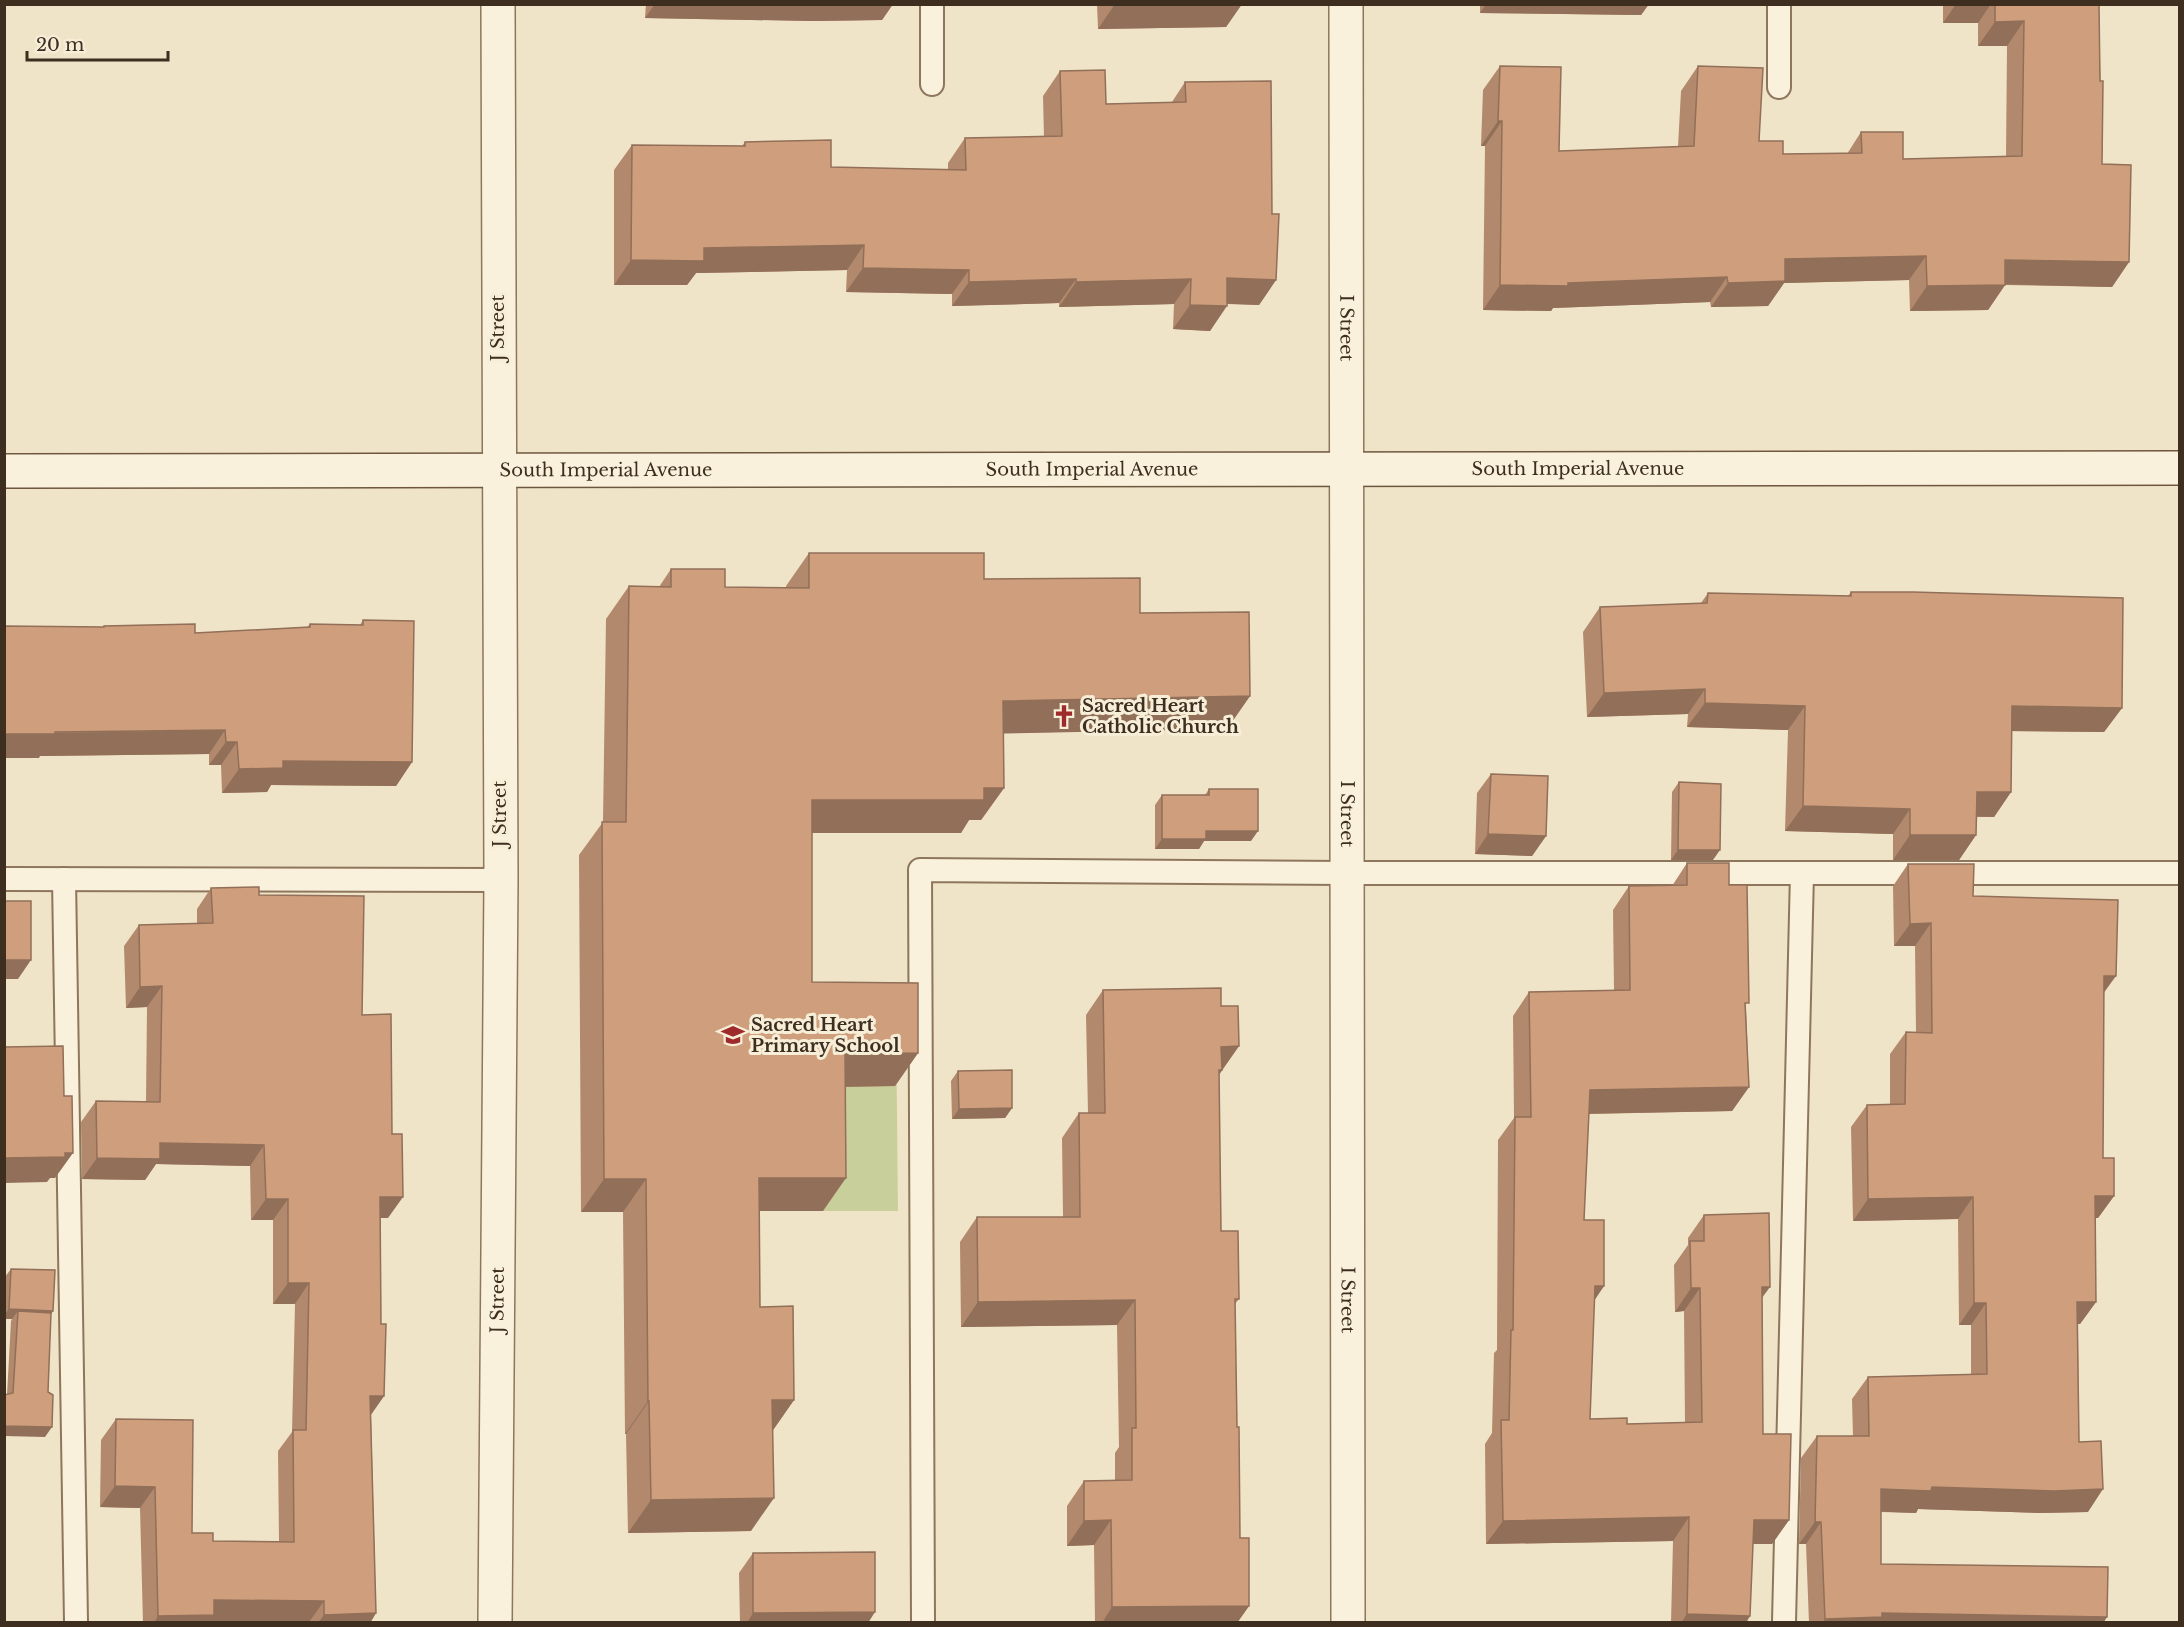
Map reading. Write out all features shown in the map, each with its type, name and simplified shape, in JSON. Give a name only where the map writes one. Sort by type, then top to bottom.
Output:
[{"type":"street","name":"J Street","points":[[495,1623],[501,880],[498,4]]},
{"type":"street","name":"I Street","points":[[1346,4],[1348,1623]]},
{"type":"street","name":"South Imperial Avenue","points":[[4,471],[2180,468]]},
{"type":"lane","points":[[932,4],[932,84]]},
{"type":"lane","points":[[1779,4],[1779,87]]},
{"type":"lane","points":[[923,1623],[920,870],[1346,873],[2180,873]]},
{"type":"lane","points":[[1784,1623],[1802,873]]},
{"type":"lane","points":[[4,879],[501,880]]},
{"type":"lane","points":[[64,879],[76,1623]]},
{"type":"green space","points":[[822,1014],[896,1014],[898,1211],[823,1211]]},
{"type":"building","points":[[1995,4],[2099,4],[2100,81],[2103,81],[2102,164],[2131,165],[2129,262],[2005,260],[2005,285],[1927,286],[1926,256],[1785,259],[1785,281],[1728,283],[1727,277],[1568,283],[1568,286],[1500,285],[1502,121],[1498,121],[1500,66],[1561,67],[1559,151],[1694,146],[1698,66],[1763,68],[1759,141],[1783,141],[1783,154],[1862,153],[1861,132],[1903,132],[1903,159],[2022,156],[2024,21],[1995,22]]},
{"type":"building","points":[[1105,70],[1106,104],[1186,102],[1185,82],[1271,81],[1272,214],[1279,214],[1276,280],[1227,278],[1227,306],[1190,305],[1191,279],[969,282],[969,270],[863,268],[864,245],[704,248],[704,261],[631,260],[632,145],[745,146],[745,142],[831,140],[831,167],[966,170],[965,138],[1062,136],[1060,71]]},
{"type":"building","points":[[809,553],[984,553],[984,579],[1140,578],[1140,613],[1249,612],[1250,696],[1003,701],[1004,788],[984,788],[984,800],[812,800],[812,982],[918,983],[918,1053],[845,1054],[846,1178],[759,1178],[760,1307],[793,1306],[794,1400],[772,1400],[774,1498],[651,1500],[646,1179],[604,1179],[602,822],[626,822],[629,586],[671,587],[671,569],[725,569],[725,587],[809,588]]},
{"type":"building","points":[[1851,592],[2123,598],[2122,708],[2012,706],[2011,792],[1977,792],[1976,835],[1910,835],[1910,809],[1803,806],[1805,706],[1705,703],[1705,689],[1604,693],[1600,607],[1707,603],[1708,593],[1851,596]]},
{"type":"building","points":[[363,620],[414,621],[412,762],[283,761],[283,768],[239,769],[237,742],[226,742],[225,730],[4,734],[4,626],[104,627],[195,624],[195,633],[310,627],[310,624],[363,625]]},
{"type":"building","points":[[1491,774],[1548,776],[1546,836],[1488,834]]},
{"type":"building","points":[[1679,782],[1721,784],[1720,850],[1678,850]]},
{"type":"building","points":[[1209,789],[1258,789],[1258,831],[1206,831],[1206,839],[1162,839],[1162,795],[1209,795]]},
{"type":"building","points":[[1687,863],[1729,863],[1729,885],[1747,885],[1749,1003],[1745,1003],[1749,1087],[1590,1090],[1584,1220],[1604,1220],[1604,1286],[1595,1286],[1590,1419],[1627,1418],[1627,1424],[1702,1422],[1700,1288],[1691,1288],[1690,1241],[1704,1241],[1704,1215],[1769,1213],[1770,1287],[1762,1287],[1763,1434],[1791,1434],[1789,1520],[1754,1520],[1750,1616],[1687,1614],[1689,1517],[1503,1521],[1501,1420],[1509,1420],[1511,1330],[1513,1330],[1515,1117],[1531,1117],[1529,992],[1630,990],[1629,886],[1687,885]]},
{"type":"building","points":[[1908,864],[1974,864],[1973,896],[2118,900],[2116,976],[2104,976],[2103,1158],[2114,1158],[2114,1196],[2095,1196],[2096,1302],[2077,1302],[2079,1442],[2101,1441],[2103,1489],[2054,1491],[1932,1487],[1931,1491],[1881,1489],[1881,1564],[2108,1567],[2107,1617],[1882,1613],[1882,1617],[1825,1619],[1821,1522],[1815,1522],[1817,1436],[1869,1436],[1868,1377],[1987,1374],[1986,1303],[1974,1303],[1973,1197],[1868,1199],[1867,1105],[1905,1104],[1906,1032],[1932,1033],[1931,923],[1910,924]]},
{"type":"building","points":[[259,887],[259,895],[364,896],[362,1015],[391,1014],[392,1134],[402,1134],[403,1197],[380,1197],[381,1324],[386,1324],[384,1396],[370,1396],[376,1613],[324,1615],[324,1601],[214,1600],[214,1615],[158,1616],[155,1487],[115,1486],[116,1419],[193,1420],[192,1533],[213,1533],[213,1541],[294,1542],[293,1430],[306,1430],[309,1283],[288,1283],[288,1199],[266,1199],[264,1145],[160,1143],[160,1159],[97,1158],[96,1101],[160,1102],[162,986],[140,987],[139,925],[213,923],[211,888]]},
{"type":"building","points":[[4,901],[31,901],[31,960],[4,960]]},
{"type":"building","points":[[1221,988],[1221,1006],[1238,1006],[1239,1046],[1221,1047],[1222,1070],[1219,1070],[1221,1231],[1238,1231],[1239,1299],[1235,1299],[1240,1538],[1249,1538],[1249,1606],[1112,1607],[1111,1520],[1084,1521],[1084,1481],[1132,1480],[1132,1428],[1136,1428],[1135,1300],[978,1302],[977,1217],[1080,1217],[1079,1113],[1105,1113],[1103,990]]},
{"type":"building","points":[[63,1046],[64,1096],[72,1096],[73,1153],[65,1153],[65,1157],[4,1158],[4,1047]]},
{"type":"building","points":[[1012,1070],[1012,1108],[959,1109],[958,1071]]},
{"type":"building","points":[[11,1269],[55,1270],[53,1311],[9,1309]]},
{"type":"building","points":[[18,1311],[51,1313],[48,1392],[53,1395],[52,1427],[4,1426],[4,1395],[13,1393]]},
{"type":"building","points":[[875,1552],[875,1612],[753,1613],[753,1553]]},
{"type":"place","name":"Sacred Heart Catholic Church","points":[[1064,716]]},
{"type":"place","name":"Sacred Heart Primary School","points":[[733,1035]]}]
